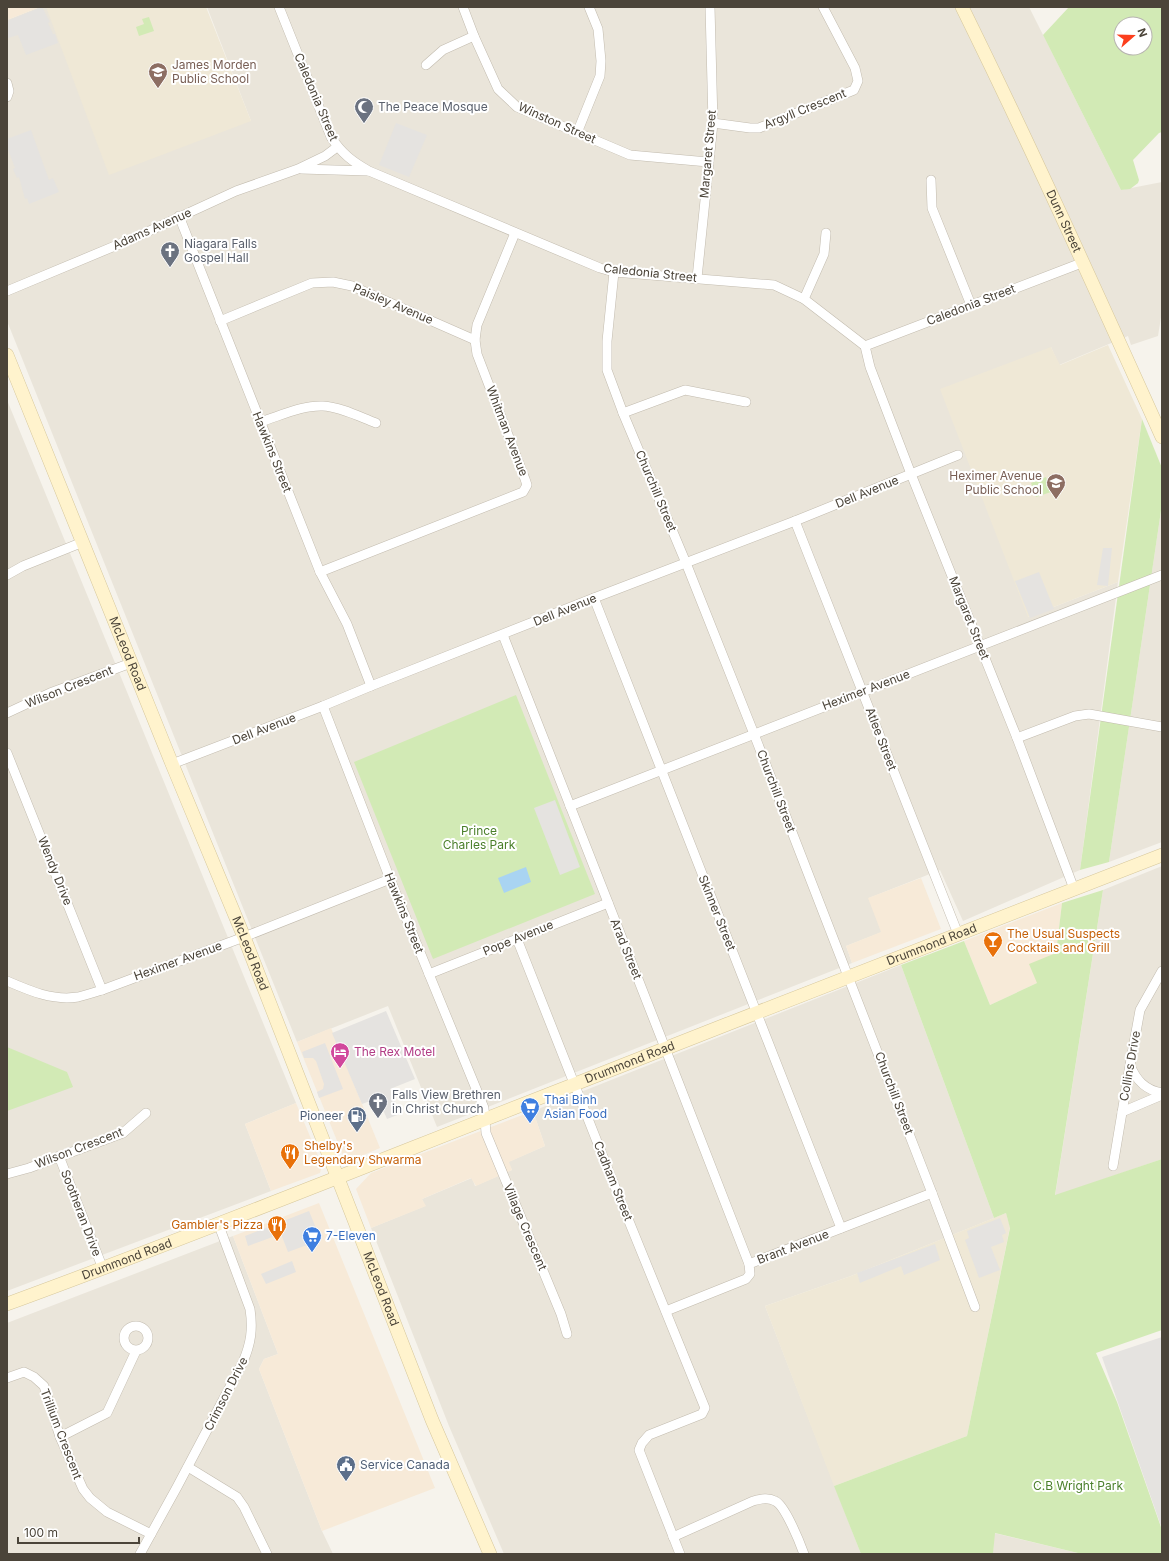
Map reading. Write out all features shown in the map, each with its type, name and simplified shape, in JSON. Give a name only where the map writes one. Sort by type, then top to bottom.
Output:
[{"type":"main road","name":"Dunn Street","points":[[962,7],[1004,91],[1084,262],[1162,437]]},
{"type":"main road","name":"McLeod Road","points":[[7,355],[172,764],[244,937],[432,1420],[490,1554]]},
{"type":"main road","name":"Drummond Road","points":[[7,1304],[103,1269],[1162,855]]},
{"type":"street","name":"Caledonia Street","points":[[279,7],[326,127],[337,147],[352,161],[369,171],[600,268],[614,272],[774,285],[804,299],[865,346],[1084,262]]},
{"type":"street","name":"Winston Street","points":[[463,7],[474,36],[498,89],[517,107],[630,155],[708,162]]},
{"type":"street","points":[[577,133],[600,76],[601,61],[598,29],[589,7]]},
{"type":"street","name":"Margaret Street","points":[[697,278],[713,123],[710,7]]},
{"type":"street","name":"Argyll Crescent","points":[[713,123],[759,128],[854,90],[858,81],[855,68],[823,7]]},
{"type":"street","points":[[426,64],[443,50],[474,36]]},
{"type":"street","points":[[7,83],[9,91],[7,97]]},
{"type":"street","name":"Adams Avenue","points":[[7,291],[134,238],[236,191],[298,169],[325,156],[337,147]]},
{"type":"street","name":"Adams Avenue","points":[[298,169],[369,171]]},
{"type":"street","points":[[931,180],[932,208],[971,305]]},
{"type":"street","name":"Hawkins Street","points":[[179,216],[320,572],[348,624],[371,686]]},
{"type":"street","name":"Whitman Avenue","points":[[320,572],[523,492],[527,485],[477,354],[475,340],[477,324],[515,233]]},
{"type":"street","points":[[804,299],[824,254],[826,233]]},
{"type":"street","name":"Churchill Street","points":[[614,272],[607,341],[608,370],[623,412],[686,563],[754,734],[932,1192],[975,1307]]},
{"type":"street","name":"Paisley Avenue","points":[[220,321],[312,283],[333,282],[352,286],[475,340]]},
{"type":"street","name":"Margaret Street","points":[[865,346],[870,367],[911,474],[1017,738],[1074,889]]},
{"type":"street","points":[[623,412],[685,390],[746,402]]},
{"type":"street","points":[[260,422],[305,408],[322,406],[333,407],[376,423]]},
{"type":"street","name":"Dell Avenue","points":[[172,764],[323,706],[594,598],[796,521],[958,455]]},
{"type":"street","name":"Atlee Street","points":[[796,521],[958,934]]},
{"type":"street","points":[[7,575],[23,566],[83,542]]},
{"type":"street","name":"Heximer Avenue","points":[[570,806],[1162,575]]},
{"type":"street","name":"Skinner Street","points":[[594,598],[660,770],[841,1228]]},
{"type":"street","name":"Arad Street","points":[[503,635],[666,1048],[749,1264]]},
{"type":"street","name":"Wilson Crescent","points":[[7,712],[50,693],[131,663]]},
{"type":"street","name":"Hawkins Street","points":[[323,706],[390,879],[484,1108],[485,1119]]},
{"type":"street","points":[[1017,738],[1074,716],[1089,714],[1162,727]]},
{"type":"street","name":"Wendy Drive","points":[[7,753],[102,990]]},
{"type":"street","name":"Heximer Avenue","points":[[7,981],[38,994],[59,997],[78,997],[102,990],[244,937],[390,879]]},
{"type":"street","name":"Pope Avenue","points":[[429,974],[608,903]]},
{"type":"street","name":"Cadham Street","points":[[517,939],[705,1408],[702,1414],[649,1435],[642,1443],[639,1450],[673,1537]]},
{"type":"street","name":"Collins Drive","points":[[1113,1166],[1140,1010],[1162,971]]},
{"type":"street","points":[[1130,1065],[1135,1077],[1144,1086],[1162,1094]]},
{"type":"street","points":[[1122,1112],[1162,1094]]},
{"type":"street","name":"Wilson Crescent","points":[[7,1174],[29,1168],[123,1133],[146,1113]]},
{"type":"street","name":"Village Crescent","points":[[485,1119],[486,1133],[561,1314],[566,1334]]},
{"type":"street","name":"Sootheran Drive","points":[[59,1156],[103,1269]]},
{"type":"street","name":"Brant Avenue","points":[[666,1311],[746,1279],[750,1274],[749,1264],[932,1192]]},
{"type":"street","name":"Crimson Drive","points":[[140,1554],[243,1362],[250,1344],[252,1322],[250,1309],[218,1223]]},
{"type":"street","points":[[60,1437],[107,1413],[136,1351]]},
{"type":"street","name":"Trillium Crescent","points":[[7,1378],[24,1372],[34,1376],[44,1386],[60,1437],[83,1489],[90,1498],[107,1512],[151,1534]]},
{"type":"street","points":[[188,1467],[237,1497],[244,1507],[266,1554]]},
{"type":"street","points":[[680,1554],[673,1537],[753,1501],[765,1498],[776,1501],[780,1505],[796,1532],[804,1554]]},
{"type":"shaded area","points":[[7,7],[40,7],[7,20]]},
{"type":"shaded area","points":[[40,7],[46,7],[251,121],[207,7],[1029,7],[1121,190],[1162,182],[1162,311],[1158,336],[1131,345],[1128,336],[1059,365],[1051,347],[1028,617],[1118,582],[1080,870],[963,921],[940,870],[869,898],[882,932],[846,946],[852,963],[437,1127],[388,1006],[297,1042],[7,321],[7,20]]},
{"type":"shaded area","points":[[42,7],[50,22],[48,23],[53,34],[55,34],[58,43],[26,55],[18,35],[8,38],[7,21]]},
{"type":"shaded area","name":"James Morden Public School","points":[[46,7],[206,7],[251,121],[109,175]]},
{"type":"shaded area","points":[[396,123],[427,135],[409,177],[379,165]]},
{"type":"shaded area","points":[[31,130],[49,180],[53,178],[59,192],[29,204],[27,198],[25,199],[19,177],[17,178],[13,169],[15,168],[7,147],[7,139]]},
{"type":"shaded area","name":"Heximer Avenue Public School","points":[[1108,345],[1142,419],[1118,582],[1028,617],[940,389],[1051,347],[1060,365]]},
{"type":"shaded area","points":[[7,400],[296,1103],[245,1124],[271,1191],[7,1291]]},
{"type":"shaded area","points":[[1162,504],[1162,842],[1109,862]]},
{"type":"shaded area","points":[[1103,548],[1112,548],[1108,586],[1097,585]]},
{"type":"shaded area","points":[[1039,572],[1054,609],[1030,618],[1015,581]]},
{"type":"shaded area","points":[[555,800],[580,867],[560,875],[534,808]]},
{"type":"shaded area","points":[[1162,866],[1162,1159],[1055,1196],[1103,890]]},
{"type":"shaded area","points":[[921,878],[941,929],[852,963],[846,946],[881,932],[868,898]]},
{"type":"shaded area","points":[[1062,903],[1056,953],[1037,983],[990,1005],[964,941]]},
{"type":"shaded area","points":[[901,965],[994,1218],[851,1276],[765,1306],[861,1554],[504,1554],[449,1426],[371,1228],[425,1206],[422,1199],[472,1178],[475,1186],[512,1170],[508,1162],[545,1146],[533,1111]]},
{"type":"shaded area","points":[[386,1011],[415,1079],[390,1089],[400,1114],[387,1119],[378,1098],[362,1104],[332,1033]]},
{"type":"shaded area","points":[[331,1028],[380,1148],[352,1160],[344,1158],[297,1042]]},
{"type":"shaded area","points":[[325,1043],[343,1089],[319,1098],[317,1092],[323,1089],[324,1084],[316,1061],[313,1058],[304,1058],[302,1052]]},
{"type":"shaded area","points":[[296,1103],[322,1165],[320,1173],[271,1191],[245,1124]]},
{"type":"shaded area","points":[[533,1111],[545,1146],[509,1162],[512,1170],[476,1186],[471,1178],[422,1199],[426,1206],[371,1228],[356,1189],[371,1173]]},
{"type":"shaded area","points":[[319,1203],[435,1488],[322,1531],[259,1369],[264,1359],[278,1354],[233,1236]]},
{"type":"shaded area","points":[[309,1211],[316,1228],[310,1231],[315,1242],[288,1252],[281,1234],[248,1246],[245,1236]]},
{"type":"shaded area","points":[[1006,1213],[1010,1227],[967,1436],[834,1486],[765,1306],[851,1276]]},
{"type":"shaded area","points":[[1000,1218],[1006,1233],[1002,1235],[1004,1242],[991,1247],[1000,1270],[979,1278],[965,1240],[969,1238],[967,1231]]},
{"type":"shaded area","points":[[233,1236],[278,1354],[264,1359],[259,1369],[322,1531],[333,1554],[7,1554],[7,1323]]},
{"type":"shaded area","points":[[935,1244],[940,1260],[904,1275],[901,1266],[860,1283],[857,1273]]},
{"type":"shaded area","points":[[292,1261],[296,1272],[266,1284],[261,1274]]},
{"type":"shaded area","points":[[1162,1337],[1162,1529],[1102,1357]]},
{"type":"shaded area","points":[[994,1533],[1082,1554],[993,1554]]},
{"type":"green space","points":[[1069,7],[1162,7],[1162,132],[1159,133],[1133,160],[1139,180],[1138,183],[1130,189],[1121,190],[1043,35]]},
{"type":"green space","points":[[149,17],[154,31],[139,36],[136,27],[144,24],[142,19]]},
{"type":"green space","points":[[1142,419],[1162,468],[1162,504],[1109,862],[1080,870]]},
{"type":"green space","points":[[1046,477],[1051,492],[1036,497],[1031,483]]},
{"type":"green space","name":"Prince Charles Park","points":[[516,695],[595,894],[433,959],[354,762]]},
{"type":"green space","name":"C.B Wright Park","points":[[1103,890],[1055,1195],[1162,1159],[1162,1330],[1096,1353],[1117,1402],[1162,1530],[1162,1554],[1082,1554],[995,1533],[993,1554],[861,1554],[834,1486],[967,1436],[1010,1228],[1006,1213],[994,1218],[901,965],[964,941],[990,1005],[1037,983],[1029,964],[1056,953],[1062,903]]},
{"type":"green space","points":[[7,1047],[67,1072],[73,1087],[7,1111]]},
{"type":"water","points":[[526,867],[531,882],[504,893],[498,878]]},
{"type":"place","name":"James Morden Public School","points":[[158,89]]},
{"type":"place","name":"The Peace Mosque","points":[[364,124]]},
{"type":"place","name":"Niagara Falls Gospel Hall","points":[[170,268]]},
{"type":"place","name":"Heximer Avenue Public School","points":[[1056,500]]},
{"type":"place","name":"The Usual Suspects Cocktails and Grill","points":[[993,958]]},
{"type":"place","name":"The Rex Motel","points":[[340,1069]]},
{"type":"place","name":"Falls View Brethren in Christ Church","points":[[378,1119]]},
{"type":"place","name":"Thai Binh Asian Food","points":[[530,1124]]},
{"type":"place","name":"Pioneer","points":[[357,1133]]},
{"type":"place","name":"Shelby's Legendary Shwarma","points":[[290,1170]]},
{"type":"place","name":"Gambler's Pizza","points":[[277,1242]]},
{"type":"place","name":"7-Eleven","points":[[312,1253]]},
{"type":"place","name":"Service Canada","points":[[346,1482]]}]
